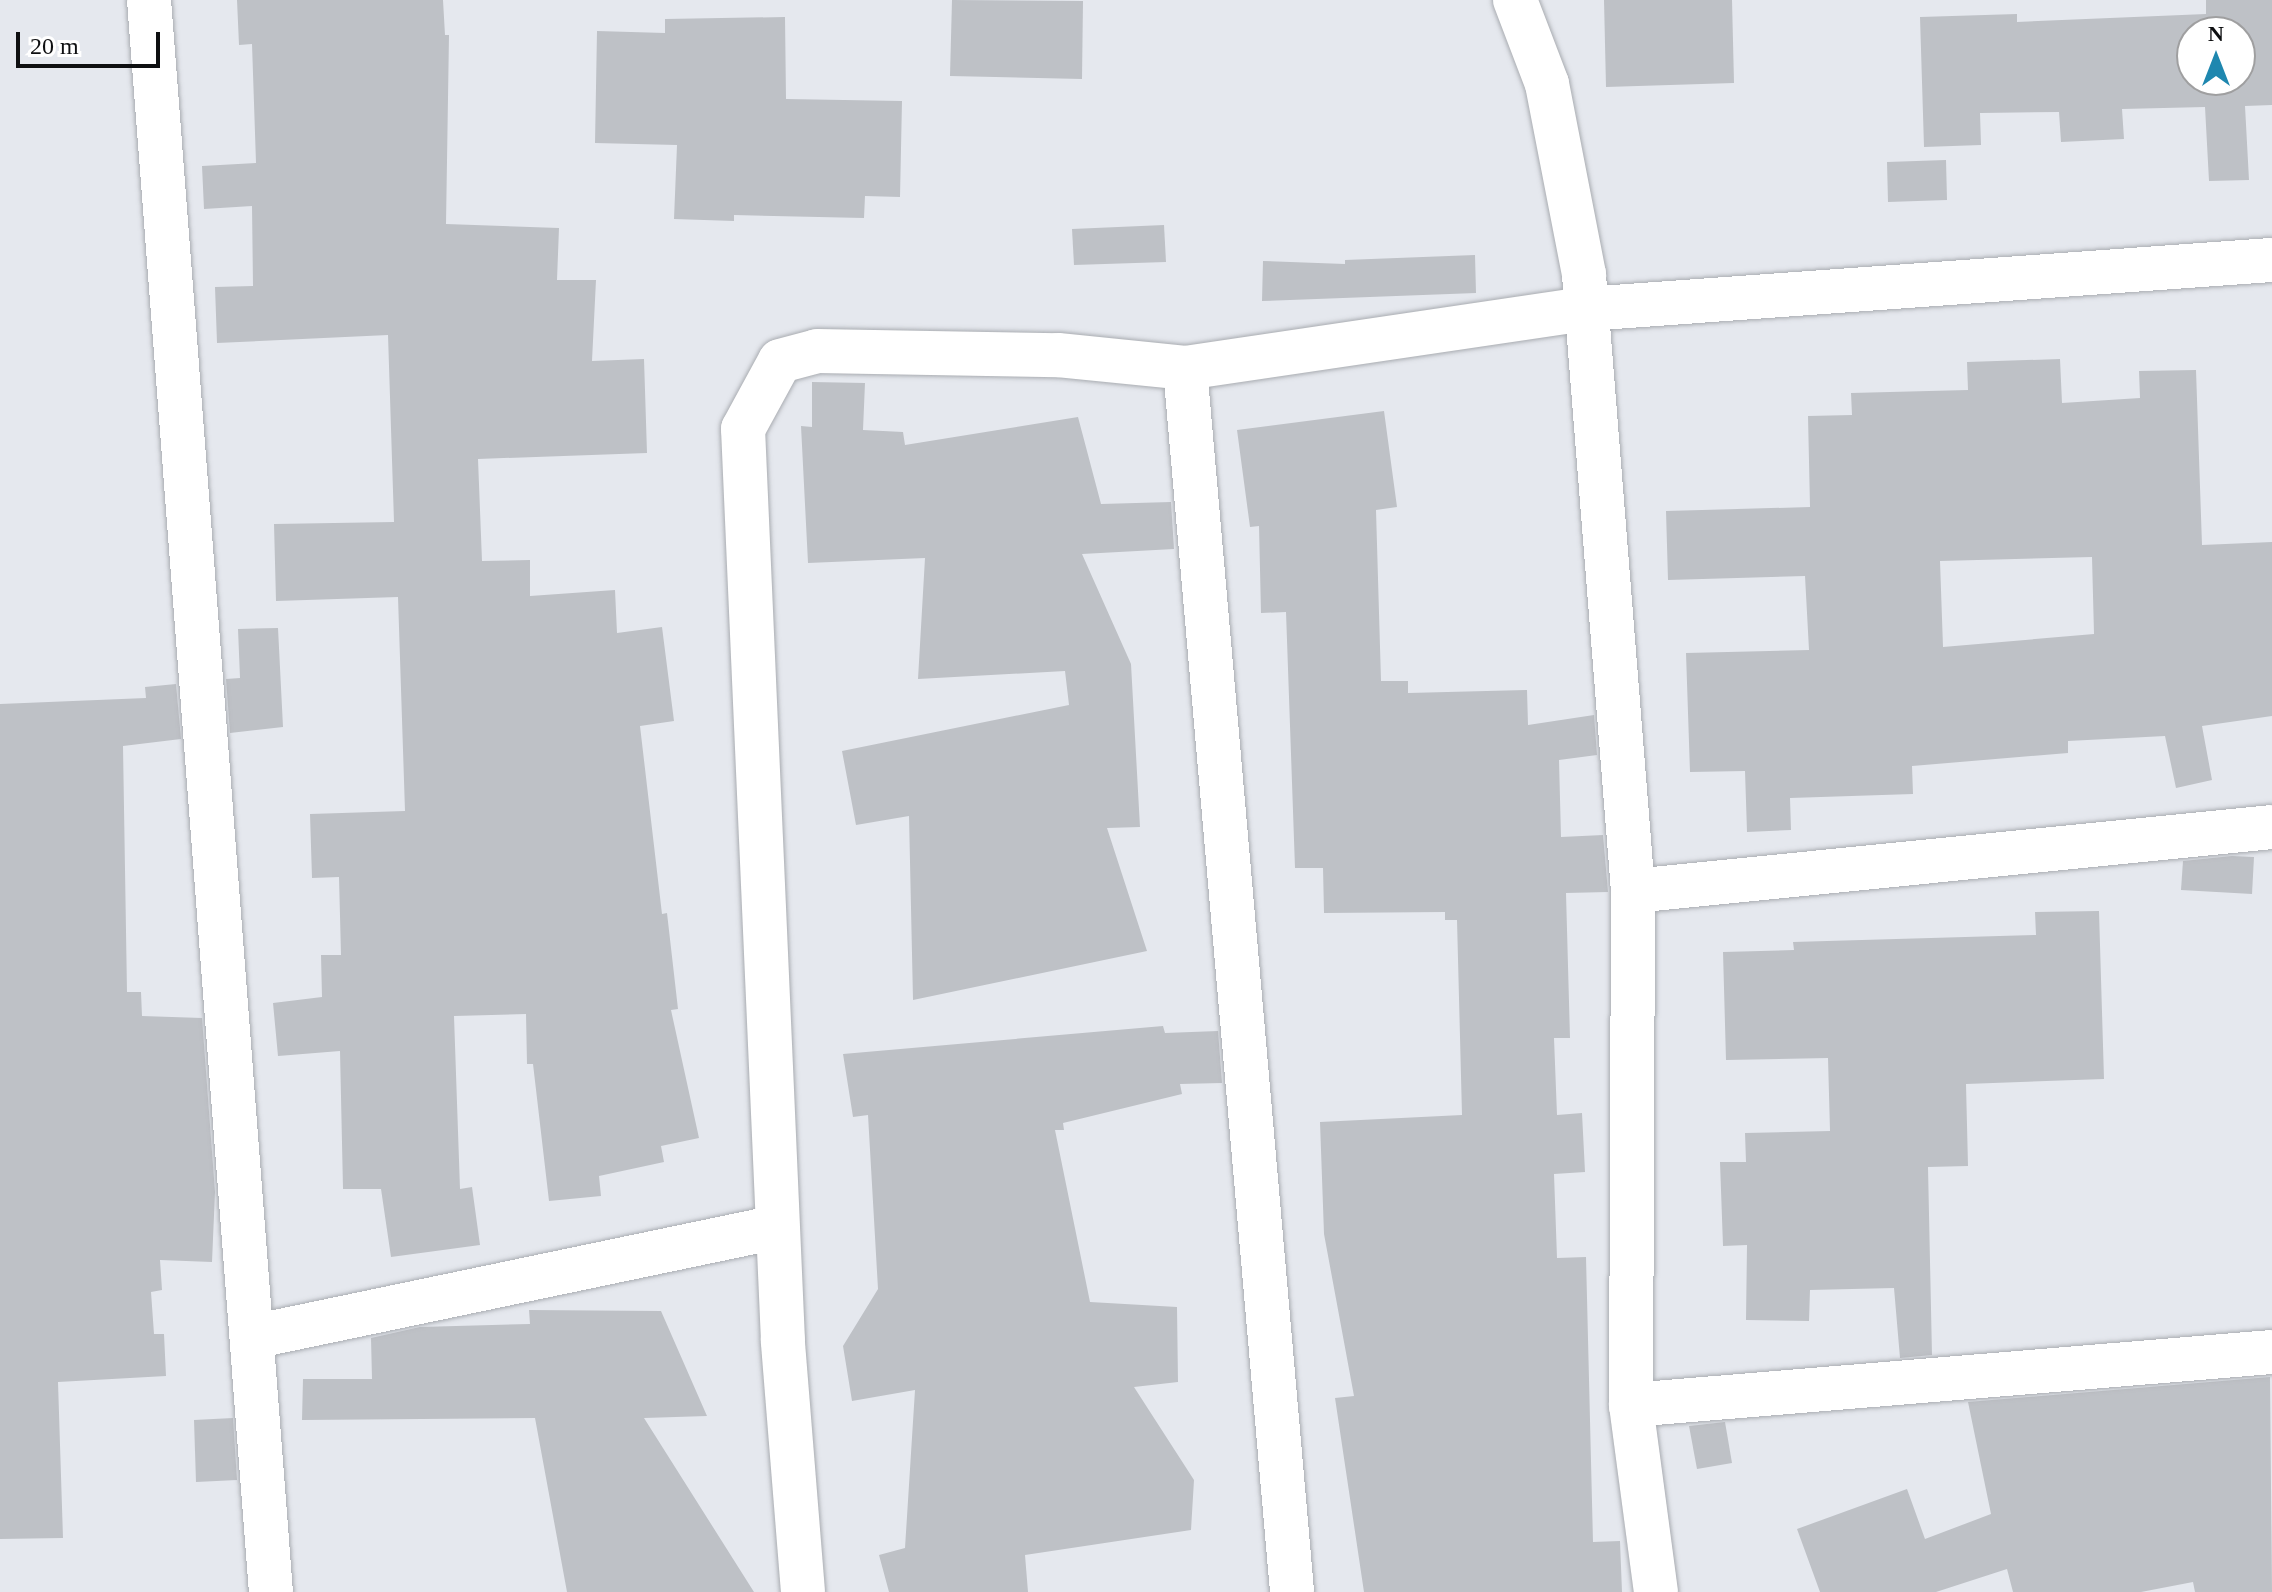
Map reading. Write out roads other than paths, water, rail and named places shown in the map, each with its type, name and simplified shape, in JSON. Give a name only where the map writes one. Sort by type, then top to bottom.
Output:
[{"type":"street","points":[[149,0],[271,1592]]},
{"type":"street","points":[[1515,0],[1547,84],[1568,181],[1586,309],[1633,891],[1631,1405],[1656,1592]]},
{"type":"street","points":[[803,1592],[777,1227],[743,429],[762,385],[780,361],[817,351],[1058,355],[1185,368],[1586,309],[2272,260]]},
{"type":"street","points":[[1185,368],[1292,1592]]},
{"type":"street","points":[[1633,891],[2272,827]]},
{"type":"street","points":[[252,1337],[777,1227]]},
{"type":"street","points":[[1631,1405],[2272,1352]]}]
